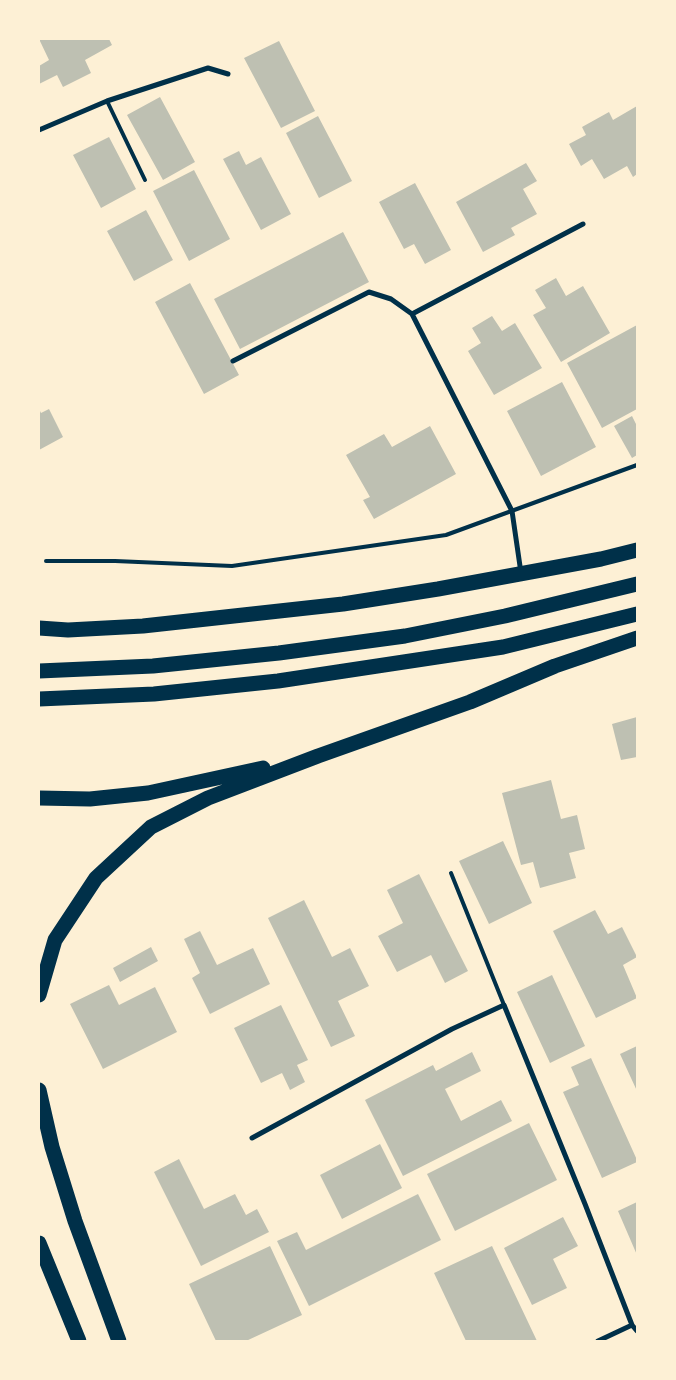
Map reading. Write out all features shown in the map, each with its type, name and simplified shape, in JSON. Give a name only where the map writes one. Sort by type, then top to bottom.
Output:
[{"type":"highway","points":[[39,628],[68,630],[143,626],[343,604],[521,574],[637,550]]},
{"type":"highway","points":[[39,671],[153,666],[278,653],[405,636],[505,616],[637,584]]},
{"type":"highway","points":[[39,699],[154,694],[278,682],[503,647],[637,614]]},
{"type":"highway","points":[[39,636],[68,630]]},
{"type":"highway","points":[[39,995],[55,940],[91,885],[150,827],[208,798],[318,756],[470,702],[555,666],[637,638]]},
{"type":"highway","points":[[39,798],[90,799],[148,793],[318,756]]},
{"type":"highway","points":[[39,1090],[52,1147],[75,1221],[119,1341]]},
{"type":"highway","points":[[39,1243],[79,1341]]},
{"type":"street","points":[[39,130],[107,101],[208,68],[228,74]]},
{"type":"street","points":[[412,314],[583,224]]},
{"type":"street","points":[[233,361],[369,292],[391,300],[412,314],[512,510],[521,574]]},
{"type":"street","points":[[252,1138],[452,1029],[504,1005],[585,1204],[632,1326],[637,1331]]},
{"type":"street","points":[[598,1341],[632,1326]]},
{"type":"lane","points":[[107,101],[145,180]]},
{"type":"lane","points":[[46,561],[115,561],[232,566],[446,535],[637,465]]},
{"type":"lane","points":[[451,873],[504,1005]]},
{"type":"building","points":[[39,39],[109,39],[112,45],[85,60],[91,73],[63,87],[57,75],[39,84],[39,66],[49,60]]},
{"type":"building","points":[[279,41],[315,111],[281,128],[244,58]]},
{"type":"building","points":[[160,97],[195,162],[163,180],[127,115]]},
{"type":"building","points":[[637,106],[637,174],[633,177],[627,166],[604,179],[592,159],[581,166],[569,144],[586,135],[582,127],[609,112],[613,120]]},
{"type":"building","points":[[318,116],[352,181],[319,198],[286,133]]},
{"type":"building","points":[[109,137],[136,189],[101,208],[73,155]]},
{"type":"building","points":[[239,151],[246,165],[261,157],[291,214],[261,230],[223,159]]},
{"type":"building","points":[[526,163],[537,181],[523,189],[537,214],[511,228],[515,235],[483,252],[456,202]]},
{"type":"building","points":[[194,170],[230,239],[189,261],[153,191]]},
{"type":"building","points":[[415,183],[451,250],[425,264],[414,244],[404,249],[379,202]]},
{"type":"building","points":[[146,210],[173,260],[134,281],[107,231]]},
{"type":"building","points":[[343,232],[369,282],[240,349],[214,299]]},
{"type":"building","points":[[556,278],[566,296],[583,286],[610,333],[561,362],[533,315],[546,308],[535,290]]},
{"type":"building","points":[[190,283],[239,375],[204,394],[155,302]]},
{"type":"building","points":[[492,316],[502,331],[515,323],[542,368],[494,395],[468,351],[481,343],[472,328]]},
{"type":"building","points":[[637,325],[637,409],[602,428],[567,363]]},
{"type":"building","points":[[562,382],[596,447],[541,476],[507,411]]},
{"type":"building","points":[[39,409],[41,413],[49,409],[63,437],[39,450]]},
{"type":"building","points":[[632,416],[637,426],[637,455],[632,458],[614,426]]},
{"type":"building","points":[[430,426],[456,474],[374,519],[363,500],[370,497],[346,455],[384,434],[392,447]]},
{"type":"building","points":[[637,717],[637,757],[621,760],[612,724]]},
{"type":"building","points":[[551,780],[561,819],[577,815],[585,849],[569,853],[576,878],[540,888],[533,862],[521,865],[502,793]]},
{"type":"building","points":[[503,841],[532,903],[489,924],[459,861]]},
{"type":"building","points":[[419,874],[468,971],[445,983],[431,955],[397,972],[378,936],[403,923],[387,890]]},
{"type":"building","points":[[304,900],[332,957],[350,948],[369,986],[338,1001],[355,1036],[331,1047],[268,918]]},
{"type":"building","points":[[595,910],[608,934],[622,927],[637,957],[623,965],[637,998],[596,1018],[553,931]]},
{"type":"building","points":[[200,931],[217,965],[253,948],[270,984],[210,1014],[192,978],[200,973],[184,939]]},
{"type":"building","points":[[151,947],[158,961],[120,982],[113,968]]},
{"type":"building","points":[[552,975],[585,1046],[550,1063],[517,992]]},
{"type":"building","points":[[109,985],[119,1005],[155,987],[177,1032],[103,1069],[70,1004]]},
{"type":"building","points":[[281,1005],[308,1060],[297,1065],[305,1082],[290,1090],[282,1073],[261,1083],[234,1028]]},
{"type":"building","points":[[637,1046],[637,1091],[620,1054]]},
{"type":"building","points":[[472,1052],[481,1071],[445,1089],[461,1121],[501,1100],[512,1121],[403,1176],[365,1100],[433,1065],[436,1071]]},
{"type":"building","points":[[591,1058],[637,1160],[637,1162],[602,1178],[563,1092],[579,1085],[571,1067]]},
{"type":"building","points":[[529,1123],[557,1180],[455,1231],[427,1174]]},
{"type":"building","points":[[380,1144],[402,1188],[342,1219],[320,1175]]},
{"type":"building","points":[[179,1159],[204,1209],[235,1194],[246,1215],[257,1209],[269,1232],[201,1266],[154,1172]]},
{"type":"building","points":[[418,1194],[441,1240],[309,1306],[277,1241],[297,1232],[306,1250]]},
{"type":"building","points":[[637,1202],[637,1255],[618,1211]]},
{"type":"building","points":[[563,1217],[578,1246],[553,1259],[567,1288],[532,1305],[504,1248]]},
{"type":"building","points":[[270,1246],[302,1315],[246,1341],[216,1341],[189,1284]]},
{"type":"building","points":[[492,1246],[537,1341],[466,1341],[434,1273]]}]
